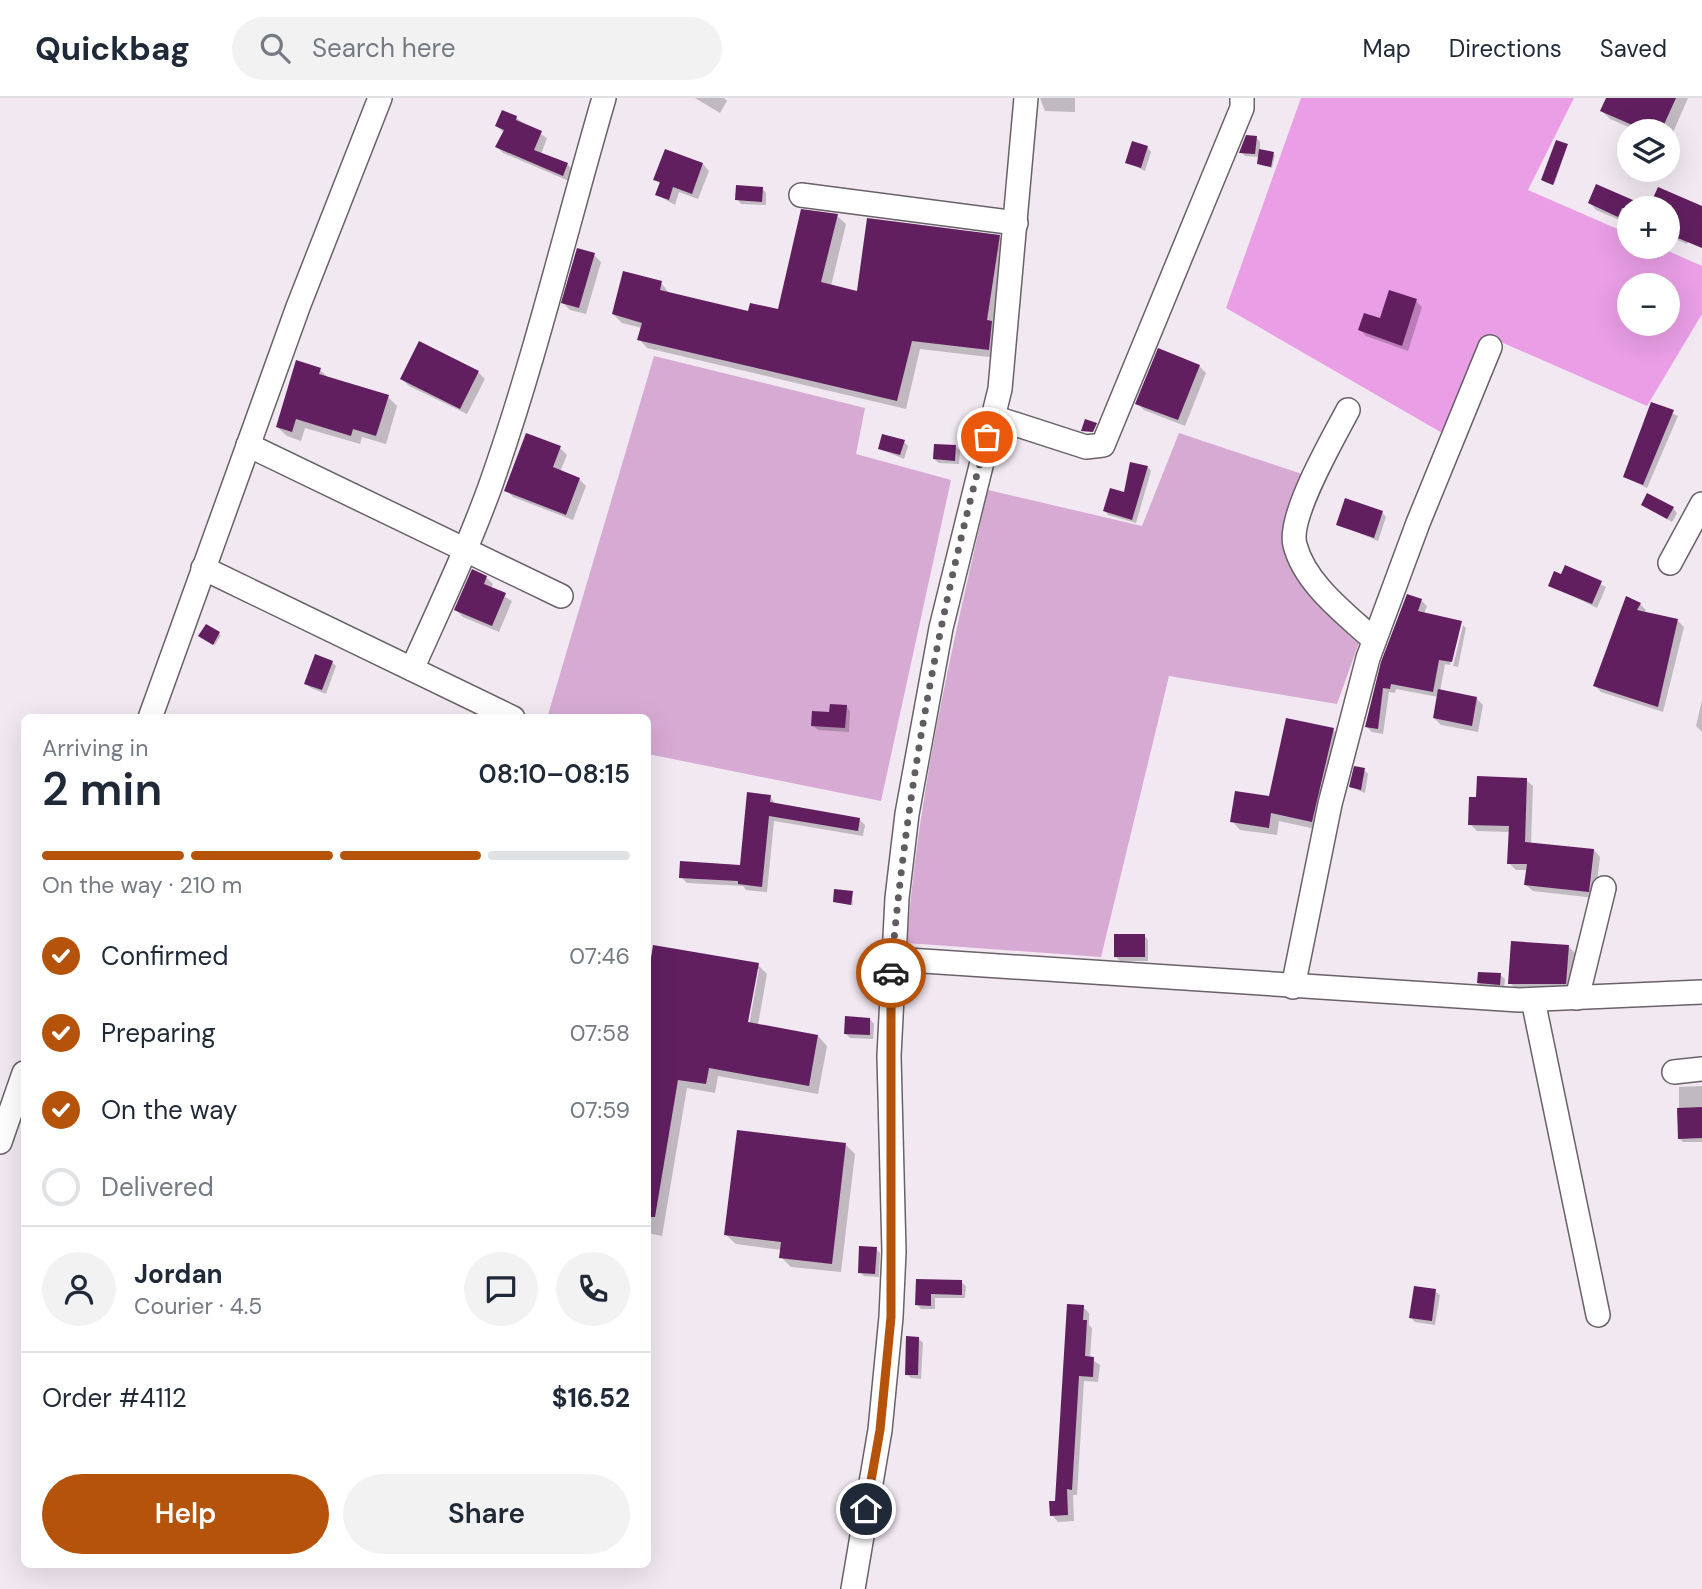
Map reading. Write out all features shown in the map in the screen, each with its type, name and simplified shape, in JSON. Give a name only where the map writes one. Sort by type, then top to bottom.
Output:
[{"type":"street","points":[[151,714],[248,445],[380,98]]},
{"type":"street","points":[[412,669],[466,550],[516,408],[604,98]]},
{"type":"street","points":[[853,1589],[880,1430],[891,1317],[894,1252],[889,1056],[892,958],[907,814],[941,628],[993,417],[1005,354],[1026,98]]},
{"type":"street","points":[[993,417],[1086,447],[1103,445],[1242,108],[1242,98]]},
{"type":"street","points":[[801,195],[1016,223]]},
{"type":"street","points":[[1293,987],[1330,804],[1374,640],[1490,347]]},
{"type":"street","points":[[1348,410],[1317,468],[1294,530],[1295,545],[1325,594],[1374,640]]},
{"type":"street","points":[[248,445],[561,596]]},
{"type":"street","points":[[1670,563],[1702,504]]},
{"type":"street","points":[[203,568],[505,714]]},
{"type":"street","points":[[1577,998],[1604,888]]},
{"type":"street","points":[[892,958],[1293,987],[1533,1000],[1702,992]]},
{"type":"street","points":[[1533,1000],[1598,1315]]},
{"type":"street","points":[[1674,1072],[1702,1069]]},
{"type":"street","points":[[0,1142],[21,1082]]},
{"type":"shaded area","points":[[1301,98],[1574,98],[1528,190],[1617,229],[1617,259],[1680,259],[1680,256],[1702,266],[1702,314],[1647,406],[1485,335],[1444,434],[1226,308]]},
{"type":"shaded area","points":[[654,356],[865,408],[856,454],[951,480],[881,801],[651,755],[651,714],[548,714]]},
{"type":"shaded area","points":[[1179,433],[1302,474],[1282,532],[1303,579],[1360,640],[1337,704],[1169,676],[1101,957],[907,943],[912,885],[928,772],[988,490],[1142,526]]},
{"type":"building","points":[[1606,98],[1676,98],[1666,119],[1618,119],[1600,111]]},
{"type":"building","points":[[502,110],[517,116],[516,120],[542,131],[534,150],[568,163],[563,176],[495,147],[504,130],[495,126]]},
{"type":"building","points":[[1246,135],[1257,136],[1255,154],[1239,153]]},
{"type":"building","points":[[1556,140],[1568,144],[1553,185],[1541,180]]},
{"type":"building","points":[[1132,141],[1148,146],[1141,168],[1125,163]]},
{"type":"building","points":[[665,149],[703,163],[692,194],[673,187],[669,200],[655,195],[660,182],[653,180]]},
{"type":"building","points":[[1259,149],[1274,152],[1271,167],[1257,164]]},
{"type":"building","points":[[1596,184],[1624,196],[1617,196],[1617,217],[1588,203]]},
{"type":"building","points":[[736,185],[763,187],[762,202],[735,200]]},
{"type":"building","points":[[1658,187],[1679,196],[1654,196]]},
{"type":"building","points":[[1680,196],[1702,206],[1702,248],[1680,239]]},
{"type":"building","points":[[801,209],[838,214],[821,282],[857,291],[867,218],[1000,235],[987,320],[992,321],[989,350],[912,341],[897,401],[637,340],[642,323],[612,314],[623,271],[662,281],[660,290],[748,311],[750,303],[778,309]]},
{"type":"building","points":[[577,248],[595,253],[579,308],[561,303]]},
{"type":"building","points":[[1389,290],[1417,299],[1402,346],[1358,330],[1364,313],[1380,318]]},
{"type":"building","points":[[419,341],[479,371],[460,409],[400,379]]},
{"type":"building","points":[[1158,348],[1200,365],[1178,420],[1135,404]]},
{"type":"building","points":[[296,360],[321,368],[319,374],[389,395],[376,436],[353,429],[351,436],[296,419],[292,432],[276,427]]},
{"type":"building","points":[[1651,402],[1674,410],[1643,485],[1623,477]]},
{"type":"building","points":[[1085,419],[1097,423],[1093,432],[1081,431]]},
{"type":"building","points":[[526,433],[561,446],[553,467],[580,478],[566,515],[504,491]]},
{"type":"building","points":[[882,434],[905,440],[900,455],[878,449]]},
{"type":"building","points":[[934,444],[956,445],[955,461],[933,459]]},
{"type":"building","points":[[1130,462],[1148,466],[1132,520],[1103,511],[1110,488],[1124,492]]},
{"type":"building","points":[[1647,493],[1674,507],[1667,519],[1641,505]]},
{"type":"building","points":[[1345,498],[1383,511],[1374,538],[1336,525]]},
{"type":"building","points":[[1565,565],[1602,581],[1592,604],[1548,586],[1554,571],[1561,574]]},
{"type":"building","points":[[472,569],[487,576],[484,584],[506,593],[492,626],[454,610]]},
{"type":"building","points":[[1407,594],[1422,599],[1418,611],[1462,621],[1452,662],[1439,660],[1433,692],[1391,684],[1390,689],[1383,688],[1378,729],[1365,727],[1381,662]]},
{"type":"building","points":[[1626,596],[1641,603],[1637,610],[1678,619],[1658,707],[1593,686]]},
{"type":"building","points":[[206,624],[220,632],[213,645],[198,636]]},
{"type":"building","points":[[315,654],[333,661],[322,690],[304,684]]},
{"type":"building","points":[[1438,689],[1477,697],[1472,726],[1433,718]]},
{"type":"building","points":[[830,704],[847,705],[845,728],[811,726],[812,711],[829,712]]},
{"type":"building","points":[[1286,718],[1334,728],[1312,822],[1271,813],[1269,828],[1230,822],[1235,791],[1269,796]]},
{"type":"building","points":[[1354,766],[1365,768],[1361,790],[1349,787]]},
{"type":"building","points":[[1477,776],[1527,778],[1525,842],[1594,849],[1589,892],[1524,885],[1527,864],[1507,864],[1509,826],[1468,825],[1469,797],[1476,797]]},
{"type":"building","points":[[747,792],[771,795],[770,802],[860,818],[858,831],[769,816],[762,887],[738,884],[738,881],[679,878],[680,861],[740,865]]},
{"type":"building","points":[[834,889],[853,891],[851,905],[833,902]]},
{"type":"building","points":[[1114,934],[1145,934],[1145,957],[1114,957]]},
{"type":"building","points":[[1511,941],[1569,945],[1566,984],[1508,984]]},
{"type":"building","points":[[653,945],[759,963],[748,1022],[818,1035],[809,1086],[709,1068],[706,1084],[678,1080],[655,1217],[651,1217]]},
{"type":"building","points":[[1478,972],[1501,973],[1500,985],[1477,983]]},
{"type":"building","points":[[845,1016],[870,1018],[870,1035],[844,1034]]},
{"type":"building","points":[[1702,1107],[1702,1138],[1678,1139],[1677,1108]]},
{"type":"building","points":[[737,1130],[846,1143],[832,1264],[779,1258],[781,1242],[724,1235]]},
{"type":"building","points":[[859,1246],[877,1247],[875,1274],[858,1273]]},
{"type":"building","points":[[916,1279],[962,1280],[962,1295],[931,1294],[931,1306],[915,1305]]},
{"type":"building","points":[[1414,1286],[1436,1289],[1432,1321],[1409,1318]]},
{"type":"building","points":[[1067,1304],[1084,1305],[1083,1320],[1087,1320],[1085,1356],[1094,1357],[1093,1377],[1079,1376],[1072,1490],[1067,1489],[1068,1515],[1050,1516],[1049,1501],[1055,1501]]},
{"type":"building","points":[[906,1336],[919,1337],[918,1375],[905,1375]]},
{"type":"way so far","points":[[891,973],[907,814],[941,628],[987,437]]},
{"type":"route","points":[[866,1509],[880,1430],[891,1317],[894,1252],[889,1056],[891,973]]}]
